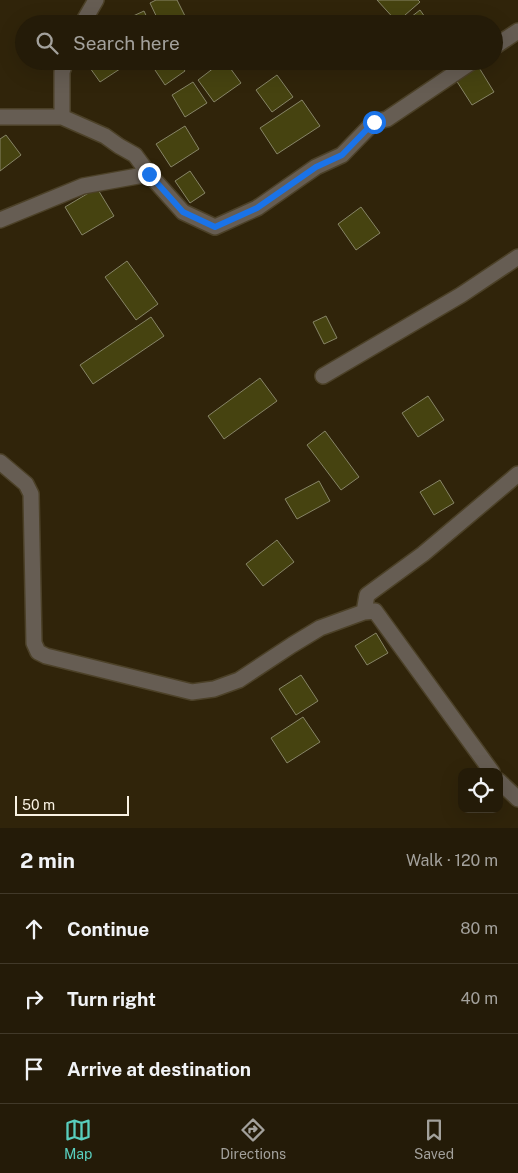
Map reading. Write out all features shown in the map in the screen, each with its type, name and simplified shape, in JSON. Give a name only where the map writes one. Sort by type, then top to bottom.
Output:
[{"type":"street","points":[[87,15],[96,0]]},
{"type":"street","points":[[503,41],[518,31]]},
{"type":"street","points":[[62,117],[63,70]]},
{"type":"street","points":[[0,117],[62,117],[105,136],[135,155],[149,174],[183,212],[215,227],[257,208],[316,167],[342,155],[374,122],[387,119],[460,70]]},
{"type":"street","points":[[0,220],[83,186],[149,174]]},
{"type":"street","points":[[323,376],[461,295],[518,257]]},
{"type":"street","points":[[0,462],[26,484],[31,494],[34,643],[38,652],[46,656],[192,692],[214,690],[239,680],[320,628],[364,612],[374,611],[489,768]]},
{"type":"street","points":[[364,612],[367,595],[422,554],[518,474]]},
{"type":"street","points":[[503,785],[518,799]]},
{"type":"building","points":[[156,0],[177,0],[184,15],[156,15],[150,3]]},
{"type":"building","points":[[377,0],[418,0],[420,2],[405,15],[391,15]]},
{"type":"building","points":[[420,10],[424,15],[414,15]]},
{"type":"building","points":[[144,11],[146,15],[135,15]]},
{"type":"building","points":[[91,70],[118,70],[100,82]]},
{"type":"building","points":[[155,70],[184,70],[185,71],[165,85]]},
{"type":"building","points":[[211,70],[232,70],[241,83],[214,102],[198,80]]},
{"type":"building","points":[[472,70],[480,70],[494,92],[472,105],[456,80]]},
{"type":"building","points":[[277,75],[293,97],[272,112],[256,90]]},
{"type":"building","points":[[193,82],[207,103],[185,117],[172,95]]},
{"type":"building","points":[[302,100],[320,126],[277,154],[260,128]]},
{"type":"building","points":[[185,126],[199,149],[171,167],[156,144]]},
{"type":"building","points":[[6,135],[21,155],[0,171],[0,139]]},
{"type":"building","points":[[190,171],[205,193],[190,203],[175,181]]},
{"type":"building","points":[[97,188],[114,216],[82,235],[65,207]]},
{"type":"building","points":[[361,207],[380,233],[356,250],[338,224]]},
{"type":"building","points":[[127,261],[158,304],[136,320],[105,277]]},
{"type":"building","points":[[326,316],[337,338],[324,344],[313,322]]},
{"type":"building","points":[[151,317],[164,336],[93,384],[80,365]]},
{"type":"building","points":[[260,378],[277,401],[224,439],[208,416]]},
{"type":"building","points":[[428,396],[444,420],[418,437],[402,413]]},
{"type":"building","points":[[325,431],[359,477],[341,490],[307,445]]},
{"type":"building","points":[[440,480],[454,503],[434,515],[420,492]]},
{"type":"building","points":[[319,481],[330,501],[297,519],[285,499]]},
{"type":"building","points":[[277,540],[294,562],[263,586],[246,564]]},
{"type":"building","points":[[376,633],[388,653],[367,665],[355,646]]},
{"type":"building","points":[[301,675],[318,701],[296,715],[279,689]]},
{"type":"building","points":[[303,717],[320,742],[287,763],[271,738]]},
{"type":"route","points":[[149,174],[183,212],[215,227],[257,208],[316,167],[342,155],[374,122]]}]
